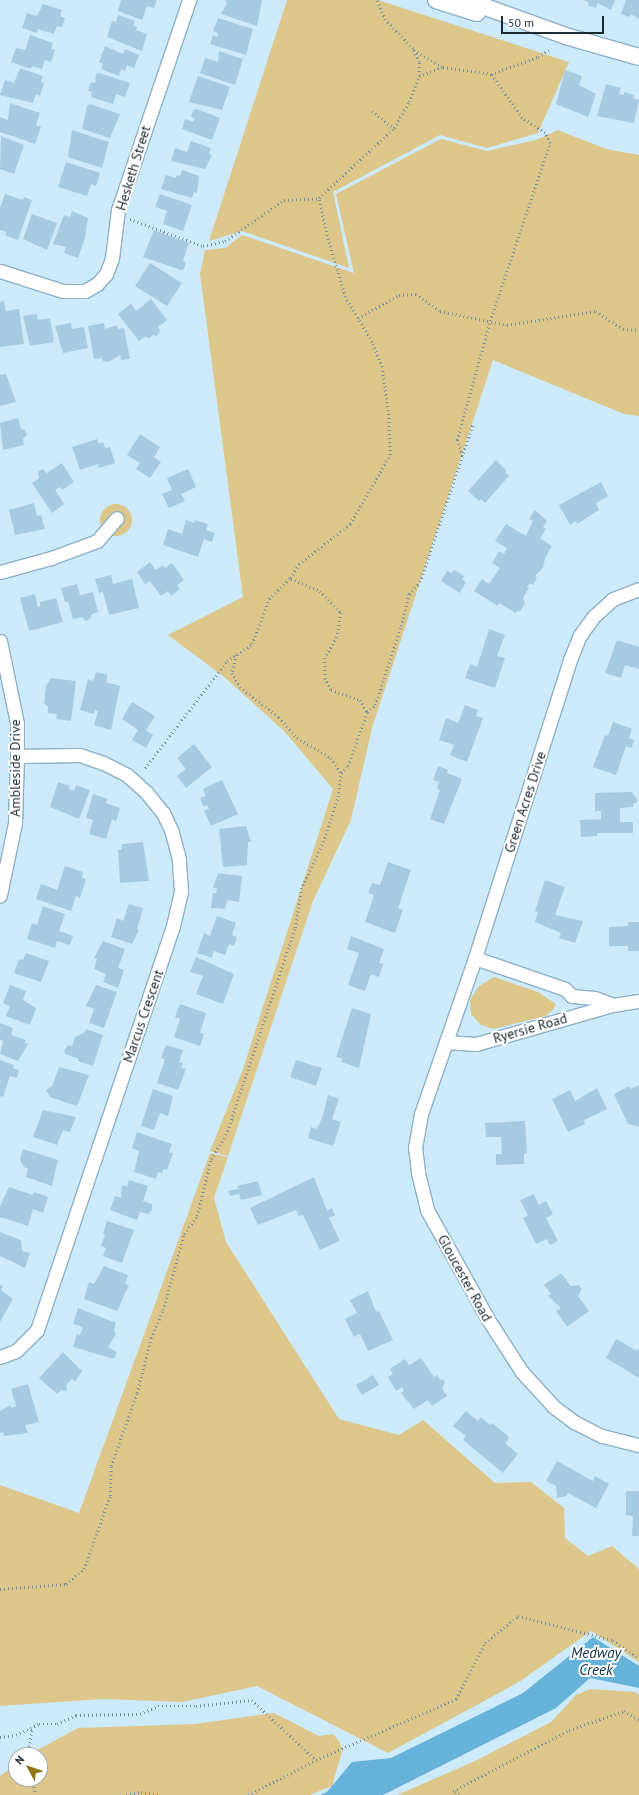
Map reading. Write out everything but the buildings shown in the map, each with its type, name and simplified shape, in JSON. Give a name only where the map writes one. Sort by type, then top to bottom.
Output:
[{"type":"street","name":"Hesketh Street","points":[[0,271],[54,289],[85,291],[97,284],[106,274],[112,258],[118,210],[189,0]]},
{"type":"street","points":[[436,0],[459,2],[504,18],[545,38],[562,41],[569,37],[639,57]]},
{"type":"street","points":[[0,572],[51,558],[96,541],[117,518]]},
{"type":"street","name":"Green Acres Drive","points":[[446,1042],[475,958],[570,660],[580,635],[594,616],[613,600],[639,589]]},
{"type":"street","name":"Ambleside Drive","points":[[0,640],[17,723],[15,824],[0,895]]},
{"type":"street","name":"Marcus Crescent","points":[[0,1357],[16,1350],[37,1330],[174,926],[181,890],[179,859],[172,832],[163,813],[147,792],[126,775],[103,763],[80,755],[17,756]]},
{"type":"street","name":"Ryersie Road","points":[[475,958],[565,989],[572,996],[595,998],[613,1005]]},
{"type":"street","name":"Ryersie Road","points":[[446,1042],[476,1044],[613,1005],[639,1001]]},
{"type":"street","name":"Gloucester Road","points":[[446,1042],[421,1114],[415,1147],[418,1173],[427,1210],[489,1322],[522,1372],[554,1407],[574,1422],[602,1436],[639,1445]]},
{"type":"path","points":[[377,0],[385,20],[413,49],[443,67],[491,74],[538,57],[545,38]]},
{"type":"path","points":[[118,210],[132,220],[203,246],[225,241],[284,200],[319,198],[394,128],[409,102],[419,76],[419,62],[413,49]]},
{"type":"path","points":[[419,76],[443,67]]},
{"type":"path","points":[[462,457],[457,440],[490,321],[550,143],[545,133],[522,118],[491,74]]},
{"type":"path","points":[[372,111],[394,128]]},
{"type":"path","points":[[145,768],[227,661],[252,644],[269,599],[290,578],[299,564],[350,524],[390,455],[389,419],[382,367],[372,342],[345,297],[326,232],[319,198]]},
{"type":"path","points":[[358,318],[399,295],[416,294],[440,312],[507,325],[596,311],[623,329],[639,330]]},
{"type":"path","points":[[0,1590],[66,1584],[84,1569],[110,1496],[111,1466],[137,1393],[151,1338],[163,1310],[184,1234],[197,1216],[211,1159],[226,1135],[230,1117],[295,928],[302,889],[323,842],[338,797],[341,773],[348,766],[367,712],[375,705],[401,626],[409,594],[420,582],[473,424]]},
{"type":"path","points":[[290,578],[320,591],[342,613],[337,637],[325,658],[325,678],[331,690],[360,700],[367,712]]},
{"type":"path","points":[[238,654],[232,673],[240,687],[279,717],[297,738],[331,758],[341,773]]},
{"type":"path","points":[[248,1795],[316,1760],[456,1699],[485,1643],[518,1616],[613,1640],[639,1658]]},
{"type":"path","points":[[0,1737],[16,1735],[39,1724],[57,1724],[76,1715],[140,1714],[158,1706],[196,1706],[252,1700],[316,1760]]},
{"type":"path","points":[[459,1795],[454,1791],[569,1730],[624,1711],[639,1720]]},
{"type":"path","points":[[29,1747],[32,1728]]},
{"type":"path","points":[[126,1795],[141,1792],[159,1795]]},
{"type":"shaded area","points":[[287,0],[378,0],[569,62],[538,133],[487,148],[440,135],[333,192],[349,268],[242,231],[209,241]]},
{"type":"shaded area","points":[[558,130],[606,149],[639,155],[639,416],[624,414],[493,360],[372,728],[351,820],[313,901],[228,1156],[210,1151],[243,1069],[333,789],[284,731],[223,676],[168,635],[243,597],[200,274],[205,250],[225,248],[242,235],[354,273],[336,194],[441,139],[487,151],[536,140]]},
{"type":"shaded area","points":[[116,504],[122,505],[129,511],[132,520],[131,526],[125,533],[116,536],[110,535],[103,529],[100,520],[101,514],[107,507]]},
{"type":"shaded area","points":[[494,977],[538,992],[556,1004],[553,1010],[546,1016],[493,1029],[481,1025],[471,1014],[470,1000],[479,986]]},
{"type":"shaded area","points":[[210,1153],[228,1157],[214,1198],[226,1242],[339,1419],[399,1435],[423,1420],[495,1483],[531,1482],[564,1508],[565,1538],[588,1556],[612,1546],[639,1569],[639,1662],[591,1631],[519,1682],[388,1753],[257,1686],[182,1702],[103,1699],[0,1706],[0,1485],[79,1513]]},
{"type":"shaded area","points":[[590,1689],[635,1692],[639,1695],[639,1795],[397,1795],[473,1762],[551,1722],[576,1695]]},
{"type":"shaded area","points":[[274,1713],[319,1736],[333,1734],[340,1742],[342,1752],[332,1786],[310,1795],[0,1795],[0,1776],[8,1770],[8,1787],[48,1787],[48,1747],[43,1747],[78,1728],[195,1724]]},
{"type":"water","name":"Medway Creek","points":[[593,1637],[639,1666],[639,1688],[590,1678],[556,1708],[383,1795],[320,1795],[327,1792],[352,1762],[391,1758],[523,1693]]}]
